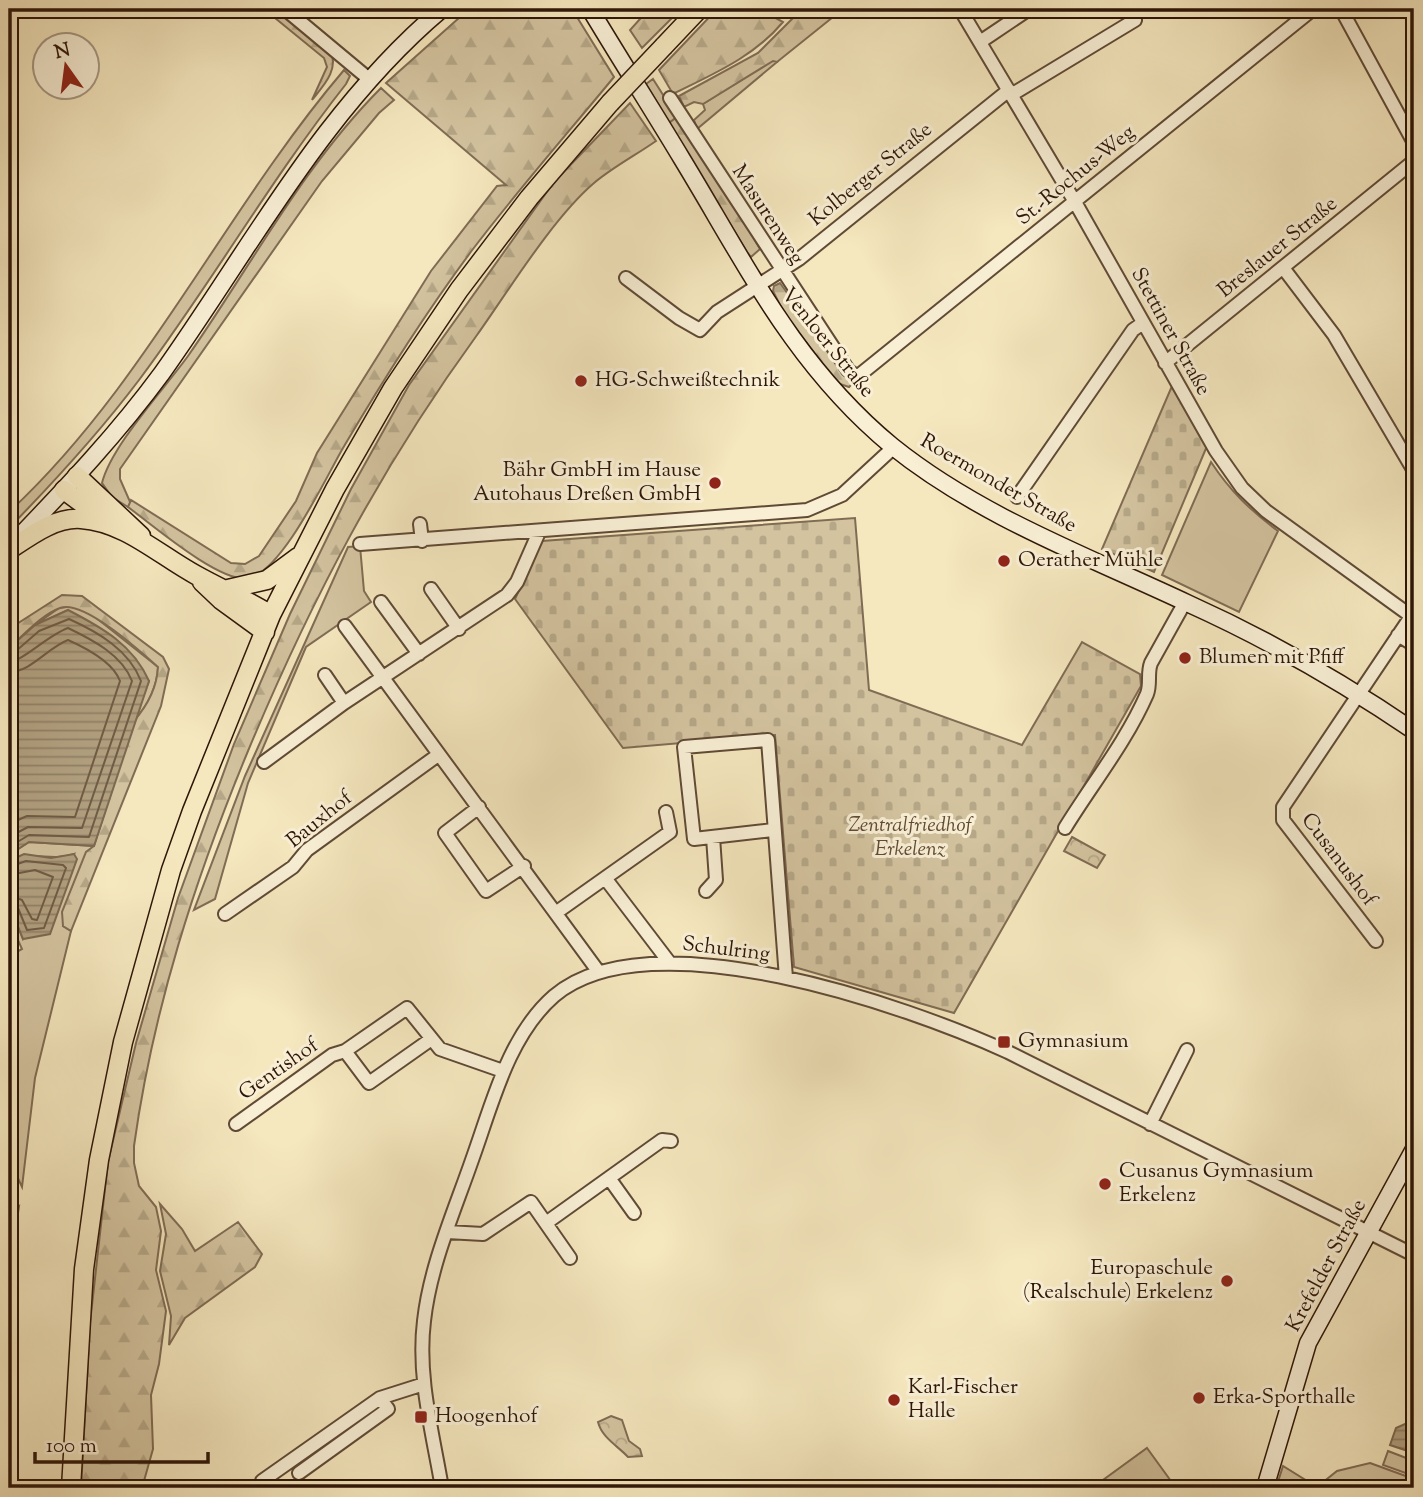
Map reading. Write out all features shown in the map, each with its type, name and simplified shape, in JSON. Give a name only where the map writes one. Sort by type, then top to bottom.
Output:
[{"type":"main road","points":[[9,549],[77,476],[161,374],[299,170],[369,79],[442,9]]},
{"type":"main road","points":[[590,9],[683,160],[756,288]]},
{"type":"main road","points":[[71,1488],[84,1269],[99,1160],[122,1042],[175,858],[268,623],[335,489],[393,388],[459,290],[529,198],[610,103],[699,9]]},
{"type":"main road","name":"Venloer Straße","points":[[756,288],[831,387],[894,447]]},
{"type":"main road","name":"Roermonder Straße","points":[[894,447],[1015,523],[1289,653],[1359,694],[1414,732]]},
{"type":"main road","points":[[77,476],[130,523],[145,542]]},
{"type":"main road","points":[[64,490],[116,529]]},
{"type":"main road","points":[[9,549],[37,531],[68,520],[94,521],[145,542],[196,575],[228,589],[268,623]]},
{"type":"main road","points":[[228,589],[267,580],[303,552]]},
{"type":"main road","points":[[196,575],[220,600],[268,623]]},
{"type":"main road","name":"Krefelder Straße","points":[[1265,1488],[1308,1343],[1414,1149]]},
{"type":"street","points":[[285,9],[369,79]]},
{"type":"street","name":"Stettiner Straße","points":[[960,9],[1075,202],[1216,451],[1242,488],[1266,511],[1413,614]]},
{"type":"street","points":[[979,42],[1030,9]]},
{"type":"street","name":"St.-Rochus-Weg","points":[[862,372],[1313,9]]},
{"type":"street","points":[[1341,9],[1408,119],[1414,143]]},
{"type":"street","name":"Kolberger Straße","points":[[756,288],[781,272],[1010,92],[1135,20]]},
{"type":"street","name":"Masurenweg","points":[[670,98],[781,272],[848,370],[857,377],[862,372]]},
{"type":"street","name":"Breslauer Straße","points":[[1165,363],[1284,269],[1414,160]]},
{"type":"street","points":[[1284,269],[1334,335],[1414,471]]},
{"type":"street","name":"Venloer Straße","points":[[626,278],[678,318],[700,330],[717,312],[756,288]]},
{"type":"street","points":[[1017,497],[1133,330],[1143,323]]},
{"type":"street","name":"Roermonder Straße","points":[[360,544],[807,510],[842,495],[894,447]]},
{"type":"street","points":[[420,524],[422,541]]},
{"type":"street","points":[[264,762],[344,703],[459,629],[512,589],[539,532]]},
{"type":"street","points":[[431,589],[459,629]]},
{"type":"street","points":[[381,602],[419,654]]},
{"type":"street","points":[[1065,828],[1127,732],[1148,690],[1147,673],[1151,663],[1185,602]]},
{"type":"street","name":"Cusanushof","points":[[1376,941],[1283,820],[1284,802],[1413,614]]},
{"type":"street","points":[[345,626],[438,755],[524,866],[598,971]]},
{"type":"street","points":[[1398,635],[1414,645]]},
{"type":"street","points":[[325,675],[344,703]]},
{"type":"street","points":[[773,830],[694,839],[684,747],[768,740],[786,978]]},
{"type":"street","name":"Bauxhof","points":[[225,914],[293,867],[307,850],[438,755]]},
{"type":"street","points":[[479,807],[445,833],[486,891],[524,866]]},
{"type":"street","points":[[557,912],[670,832],[666,812]]},
{"type":"street","points":[[706,891],[716,880],[713,837]]},
{"type":"street","points":[[605,878],[669,962]]},
{"type":"street","name":"Schulring","points":[[442,1488],[424,1384],[424,1319],[447,1232],[503,1071],[524,1033],[554,996],[598,971],[669,962],[786,978],[969,1033],[1414,1255]]},
{"type":"street","name":"Gentishof","points":[[236,1124],[332,1055],[345,1051],[407,1008],[429,1040],[451,1054],[503,1071]]},
{"type":"street","name":"Gentishof","points":[[345,1051],[369,1083],[429,1040]]},
{"type":"street","points":[[1150,1124],[1187,1049]]},
{"type":"street","points":[[546,1223],[662,1140],[671,1141]]},
{"type":"street","points":[[609,1178],[634,1213]]},
{"type":"street","points":[[447,1232],[483,1234],[531,1202],[570,1258]]},
{"type":"street","points":[[262,1481],[380,1398],[424,1384]]},
{"type":"street","points":[[299,1473],[388,1409],[380,1398]]},
{"type":"green space","points":[[264,9],[279,9],[330,50],[333,57],[332,70],[312,100],[327,67],[324,58]]},
{"type":"green space","points":[[469,9],[572,9],[614,77],[490,227],[438,297],[343,448],[302,522],[276,559],[249,578],[237,578],[222,572],[187,552],[128,507],[131,500],[231,563],[245,564],[259,556],[296,501],[317,453],[431,271],[497,186],[506,185],[386,83]]},
{"type":"green space","points":[[649,9],[681,9],[642,48],[630,30]]},
{"type":"green space","points":[[717,9],[776,9],[772,16],[783,22],[746,55],[673,94],[659,70]]},
{"type":"green space","points":[[802,9],[843,9],[777,62],[773,61],[703,104],[694,102],[684,107],[679,96],[758,53]]},
{"type":"green space","points":[[773,60],[777,62],[697,129],[694,120],[705,110],[703,104]]},
{"type":"green space","points":[[344,70],[350,76],[346,84],[292,157],[139,380],[76,456],[9,528],[9,512],[58,463],[102,410],[260,181]]},
{"type":"green space","points":[[653,79],[677,117],[669,123],[646,84]]},
{"type":"green space","points":[[381,88],[394,100],[379,113],[322,181],[120,469],[120,479],[131,504],[128,507],[112,497],[102,483],[107,468],[127,435],[188,356],[302,183],[353,118]]},
{"type":"green space","points":[[630,103],[656,141],[601,177],[563,215],[517,276],[442,385],[350,536],[297,641],[248,751],[210,847],[178,945],[152,1044],[134,1146],[134,1163],[139,1186],[156,1207],[161,1231],[156,1270],[166,1311],[159,1364],[151,1395],[153,1449],[142,1488],[81,1488],[90,1323],[108,1162],[136,1043],[178,898],[234,744],[290,614],[351,489],[409,385],[554,182]]},
{"type":"green space","points":[[677,117],[718,177],[760,249],[751,257],[669,123]]},
{"type":"green space","points":[[780,283],[846,376],[854,382],[849,387],[837,383],[784,313],[773,291],[774,286]]},
{"type":"green space","points":[[1172,386],[1207,446],[1154,572],[1102,549]]},
{"type":"green space","points":[[1211,462],[1241,500],[1278,531],[1239,612],[1162,575]]},
{"type":"green space","name":"Zentralfriedhof Erkelenz","points":[[855,518],[869,690],[1022,745],[1082,642],[1140,674],[1141,686],[954,1013],[794,967],[775,735],[623,748],[515,599],[542,541]]},
{"type":"green space","points":[[360,546],[364,591],[371,602],[306,647],[248,783],[215,899],[194,910],[245,776],[348,547]]},
{"type":"green space","points":[[62,595],[82,596],[163,657],[169,669],[161,706],[71,931],[63,926],[62,912],[86,852],[94,846],[134,721],[150,696],[158,667],[111,628],[70,607],[60,608],[46,616],[9,648],[9,629]]},
{"type":"green space","points":[[74,606],[90,613],[158,667],[150,696],[134,721],[149,681],[68,610],[35,625],[59,608]]},
{"type":"green space","points":[[1072,837],[1105,855],[1097,868],[1064,851]]},
{"type":"green space","points":[[29,842],[94,846],[63,926],[71,931],[35,1078],[22,1187],[9,1159],[9,956],[22,949],[9,920],[9,904],[23,939],[74,854],[57,857],[26,856],[9,861],[9,855]]},
{"type":"green space","points":[[160,1204],[182,1229],[195,1251],[238,1222],[262,1254],[255,1267],[185,1318],[169,1345],[171,1316],[160,1271],[166,1234]]},
{"type":"green space","points":[[19,1206],[9,1275],[9,1211]]},
{"type":"green space","points":[[611,1416],[622,1420],[629,1441],[640,1449],[642,1456],[628,1457],[603,1433],[598,1422]]},
{"type":"green space","points":[[1147,1448],[1176,1488],[1092,1488]]},
{"type":"green space","points":[[1388,1451],[1414,1461],[1414,1476],[1383,1465]]},
{"type":"green space","points":[[1370,1463],[1414,1479],[1414,1488],[1276,1488],[1283,1466],[1317,1487],[1337,1471]]},
{"type":"water","points":[[68,610],[105,631],[126,647],[149,681],[94,846],[29,842],[9,855],[9,648],[35,625]]},
{"type":"water","points":[[24,854],[51,858],[74,854],[77,859],[50,934],[23,939],[9,904],[9,861]]},
{"type":"water","points":[[1407,1423],[1414,1426],[1414,1453],[1390,1445],[1396,1428]]},
{"type":"place","name":"HG-Schweißtechnik","points":[[581,381]]},
{"type":"place","name":"Bähr GmbH im Hause Autohaus Dreßen GmbH","points":[[715,483]]},
{"type":"place","name":"Oerather Mühle","points":[[1004,561]]},
{"type":"place","name":"Blumen mit Pfiff","points":[[1185,658]]},
{"type":"place","name":"Gymnasium","points":[[1004,1042]]},
{"type":"place","name":"Cusanus Gymnasium Erkelenz","points":[[1105,1184]]},
{"type":"place","name":"Europaschule (Realschule) Erkelenz","points":[[1227,1281]]},
{"type":"place","name":"Erka-Sporthalle","points":[[1199,1398]]},
{"type":"place","name":"Karl-Fischer Halle","points":[[894,1400]]},
{"type":"place","name":"Hoogenhof","points":[[421,1417]]}]
